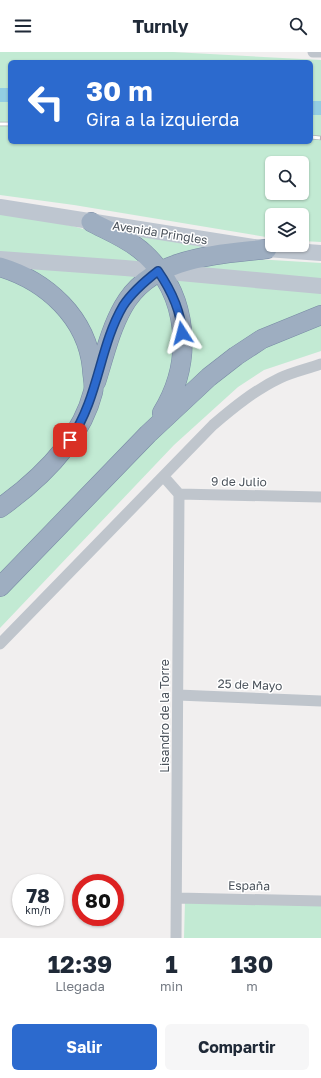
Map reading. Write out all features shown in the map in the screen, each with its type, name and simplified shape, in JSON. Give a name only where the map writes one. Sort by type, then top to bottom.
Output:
[{"type":"highway","points":[[91,222],[117,236],[143,253],[171,290],[181,320],[183,347],[180,371],[174,391],[148,434]]},
{"type":"highway","points":[[0,508],[19,494],[53,461],[81,424],[94,391],[113,328],[124,306],[140,286],[158,271],[198,257],[265,249]]},
{"type":"highway","points":[[0,267],[44,287],[68,310],[82,332],[91,357],[94,391]]},
{"type":"highway","points":[[0,587],[148,434],[209,377],[236,356],[262,339],[321,315]]},
{"type":"main road","name":"Avenida Pringles","points":[[0,207],[265,249]]},
{"type":"main road","name":"Avenida Pringles","points":[[308,252],[321,253]]},
{"type":"main road","points":[[0,259],[158,271],[321,286]]},
{"type":"street","points":[[313,52],[321,52]]},
{"type":"street","points":[[0,644],[213,425],[258,390],[281,378],[321,364]]},
{"type":"street","points":[[164,477],[179,494]]},
{"type":"street","name":"9 de Julio","points":[[179,494],[321,497]]},
{"type":"street","name":"Lisandro de la Torre","points":[[176,938],[179,494]]},
{"type":"street","name":"25 de Mayo","points":[[178,695],[321,701]]},
{"type":"street","name":"España","points":[[177,898],[321,901]]},
{"type":"green space","points":[[0,52],[173,52],[321,60],[321,242],[309,241],[309,208],[265,208],[265,237],[74,205],[0,195]]},
{"type":"green space","points":[[0,214],[64,224],[95,233],[127,248],[145,264],[0,253]]},
{"type":"green space","points":[[120,232],[215,249],[161,268]]},
{"type":"green space","points":[[255,259],[321,263],[321,279],[181,269],[192,264]]},
{"type":"green space","points":[[13,267],[143,275],[97,357],[92,339]]},
{"type":"green space","points":[[0,275],[54,302],[81,350],[86,391],[64,436],[48,455],[0,500]]},
{"type":"green space","points":[[168,279],[321,293],[321,311],[174,401],[181,385]]},
{"type":"green space","points":[[158,280],[177,324],[169,392],[144,432],[0,580],[0,516],[41,482],[125,313]]},
{"type":"green space","points":[[321,319],[321,351],[264,370],[238,387],[174,445],[0,628],[0,593],[227,366]]},
{"type":"green space","points":[[185,901],[321,905],[321,938],[184,938]]},
{"type":"waterway","points":[[0,95],[8,95]]},
{"type":"waterway","points":[[313,108],[321,108]]},
{"type":"railway","points":[[0,124],[8,124]]},
{"type":"railway","points":[[313,137],[321,138]]},
{"type":"route","points":[[70,440],[81,424],[94,391],[113,328],[124,306],[140,286],[158,271],[171,290],[181,320],[182,333]]}]
